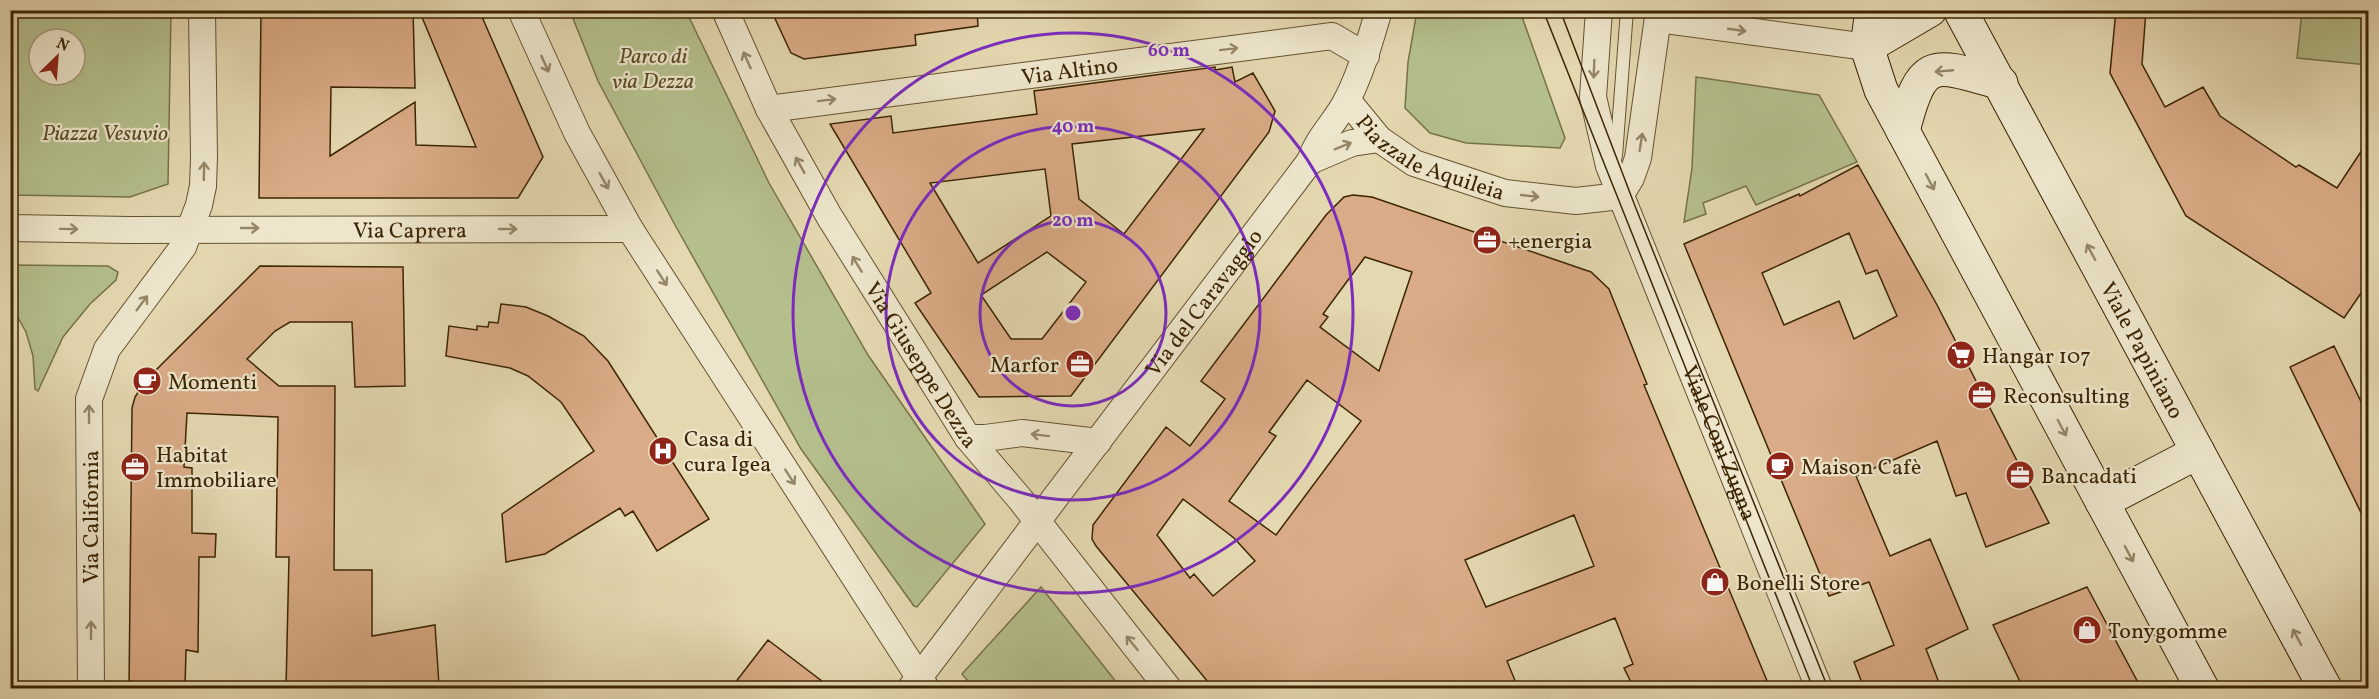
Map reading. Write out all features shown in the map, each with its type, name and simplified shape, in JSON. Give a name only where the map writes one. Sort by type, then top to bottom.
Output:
[{"type":"main road","points":[[1872,10],[1868,47],[1881,90],[2202,688]]},
{"type":"main road","points":[[1868,47],[1930,10]]},
{"type":"main road","name":"Viale Papiniano","points":[[1960,10],[2325,688]]},
{"type":"main road","points":[[1903,131],[1913,91],[1925,76],[1944,69],[1952,69],[2001,84]]},
{"type":"main road","points":[[2102,502],[2198,452]]},
{"type":"street","points":[[10,228],[129,230],[192,228],[203,186],[202,10]]},
{"type":"street","points":[[521,10],[577,133],[630,229],[919,685]]},
{"type":"street","name":"Via Giuseppe Dezza","points":[[726,10],[769,109],[876,296],[968,438],[1168,688]]},
{"type":"street","name":"Piazzale Aquileia","points":[[1379,10],[1366,56],[1347,100],[1379,139],[1414,163],[1505,193],[1576,201],[1620,196]]},
{"type":"street","points":[[1599,10],[1593,97],[1600,136],[1620,196]]},
{"type":"street","points":[[1620,196],[1631,178],[1638,158],[1659,15],[1868,47]]},
{"type":"street","name":"Via Altino","points":[[769,109],[1323,36],[1332,36],[1366,56]]},
{"type":"street","name":"Via del Caravaggio","points":[[919,685],[1036,522],[1310,161],[1316,145],[1347,100]]},
{"type":"street","points":[[1310,161],[1352,142],[1379,139]]},
{"type":"street","name":"Viale Coni Zugna","points":[[1620,196],[1819,688]]},
{"type":"street","name":"Via Caprera","points":[[192,228],[630,229]]},
{"type":"street","name":"Via California","points":[[91,688],[89,399],[107,349],[172,264],[192,228]]},
{"type":"street","points":[[968,438],[1022,433],[1098,442]]},
{"type":"lane","points":[[1620,196],[1616,156],[1627,10]]},
{"type":"green space","name":"Piazza Vesuvio","points":[[10,11],[171,11],[168,184],[130,197],[11,195]]},
{"type":"green space","name":"Parco di via Dezza","points":[[570,11],[686,11],[769,183],[868,355],[985,524],[917,607],[914,606],[801,449],[675,225],[598,81]]},
{"type":"green space","points":[[1417,11],[1520,11],[1565,138],[1560,148],[1466,143],[1430,133],[1405,108],[1408,62]]},
{"type":"green space","points":[[2302,12],[2368,19],[2368,65],[2297,58]]},
{"type":"green space","points":[[1696,77],[1819,95],[1857,162],[1756,205],[1746,186],[1703,203],[1706,214],[1684,222],[1692,168]]},
{"type":"green space","points":[[10,265],[108,266],[118,272],[116,280],[90,304],[63,337],[38,391],[35,389],[33,356],[26,332],[11,305]]},
{"type":"green space","points":[[1041,587],[1121,688],[974,688],[962,674]]},
{"type":"building","points":[[261,10],[413,10],[415,88],[331,87],[330,156],[415,102],[416,145],[476,147],[419,10],[479,10],[543,157],[518,198],[259,198]]},
{"type":"building","points":[[771,10],[977,10],[978,26],[915,35],[916,45],[804,59],[791,53]]},
{"type":"building","points":[[2116,10],[2146,10],[2142,64],[2165,107],[2203,87],[2220,116],[2296,167],[2299,165],[2337,188],[2368,141],[2368,283],[2344,318],[2186,216],[2110,73]]},
{"type":"building","points":[[1215,67],[1215,70],[1232,67],[1235,82],[1253,73],[1275,111],[1269,132],[1071,396],[979,397],[915,303],[931,293],[830,124],[891,116],[893,133],[1037,114],[1034,91]],"holes":[[[1204,129],[1124,234],[1079,199],[1072,144]],[[1045,169],[1051,216],[978,263],[930,183]],[[1047,252],[1086,282],[1042,339],[1011,339],[981,295]]]},
{"type":"building","points":[[1858,165],[1936,303],[2049,523],[1986,547],[1966,493],[1956,496],[1937,441],[1856,476],[1890,556],[1930,539],[1968,629],[1926,649],[1941,688],[1864,688],[1854,662],[1894,645],[1869,582],[1829,596],[1684,244],[1799,194],[1800,196]],"holes":[[[1849,233],[1866,274],[1877,270],[1897,316],[1854,339],[1839,301],[1784,325],[1762,273]]]},
{"type":"building","points":[[1353,195],[1372,197],[1591,272],[1609,289],[1647,384],[1644,385],[1770,688],[1634,688],[1624,668],[1633,664],[1615,618],[1507,661],[1518,688],[1213,688],[1096,546],[1092,539],[1093,525],[1166,427],[1190,446],[1225,399],[1201,381],[1326,215],[1344,197]],"holes":[[[1365,257],[1412,272],[1379,371],[1320,327],[1328,317],[1323,314]],[[1307,380],[1361,421],[1276,535],[1229,501],[1276,436],[1269,432]],[[1183,499],[1234,538],[1255,561],[1213,596],[1194,574],[1190,578],[1157,535]],[[1574,515],[1594,566],[1486,607],[1465,560]]]},
{"type":"building","points":[[260,266],[403,267],[405,386],[355,387],[352,322],[290,322],[275,331],[247,359],[279,386],[335,386],[334,570],[372,570],[372,636],[435,625],[439,685],[416,686],[416,688],[286,688],[289,557],[276,557],[278,417],[187,413],[184,467],[192,468],[192,533],[216,534],[215,557],[199,557],[198,652],[186,650],[185,688],[129,688],[132,408],[135,397],[145,381]]},
{"type":"building","points":[[501,304],[526,307],[584,336],[608,361],[709,519],[657,551],[633,511],[625,516],[620,508],[545,554],[506,562],[502,514],[594,451],[561,402],[528,376],[510,368],[446,356],[449,326],[477,330],[477,326],[488,327],[489,322],[498,323]]},
{"type":"building","points":[[2334,346],[2368,416],[2368,527],[2290,367]]},
{"type":"building","points":[[2087,587],[2141,688],[2023,688],[1993,625]]},
{"type":"building","points":[[768,640],[831,688],[731,688]]},
{"type":"tram line","points":[[1543,10],[1813,688]]},
{"type":"tram line","points":[[1560,10],[1635,206],[1828,688]]},
{"type":"place","name":"+energia","points":[[1487,240]]},
{"type":"place","name":"Hangar 107","points":[[1961,355]]},
{"type":"place","name":"Marfor","points":[[1080,364]]},
{"type":"place","name":"Momenti","points":[[147,381]]},
{"type":"place","name":"Reconsulting","points":[[1982,395]]},
{"type":"place","name":"Casa di cura Igea","points":[[663,451]]},
{"type":"place","name":"Maison Cafè","points":[[1780,466]]},
{"type":"place","name":"Habitat Immobiliare","points":[[135,467]]},
{"type":"place","name":"Bancadati","points":[[2020,475]]},
{"type":"place","name":"Bonelli Store","points":[[1715,582]]},
{"type":"place","name":"Tonygomme","points":[[2087,630]]}]
